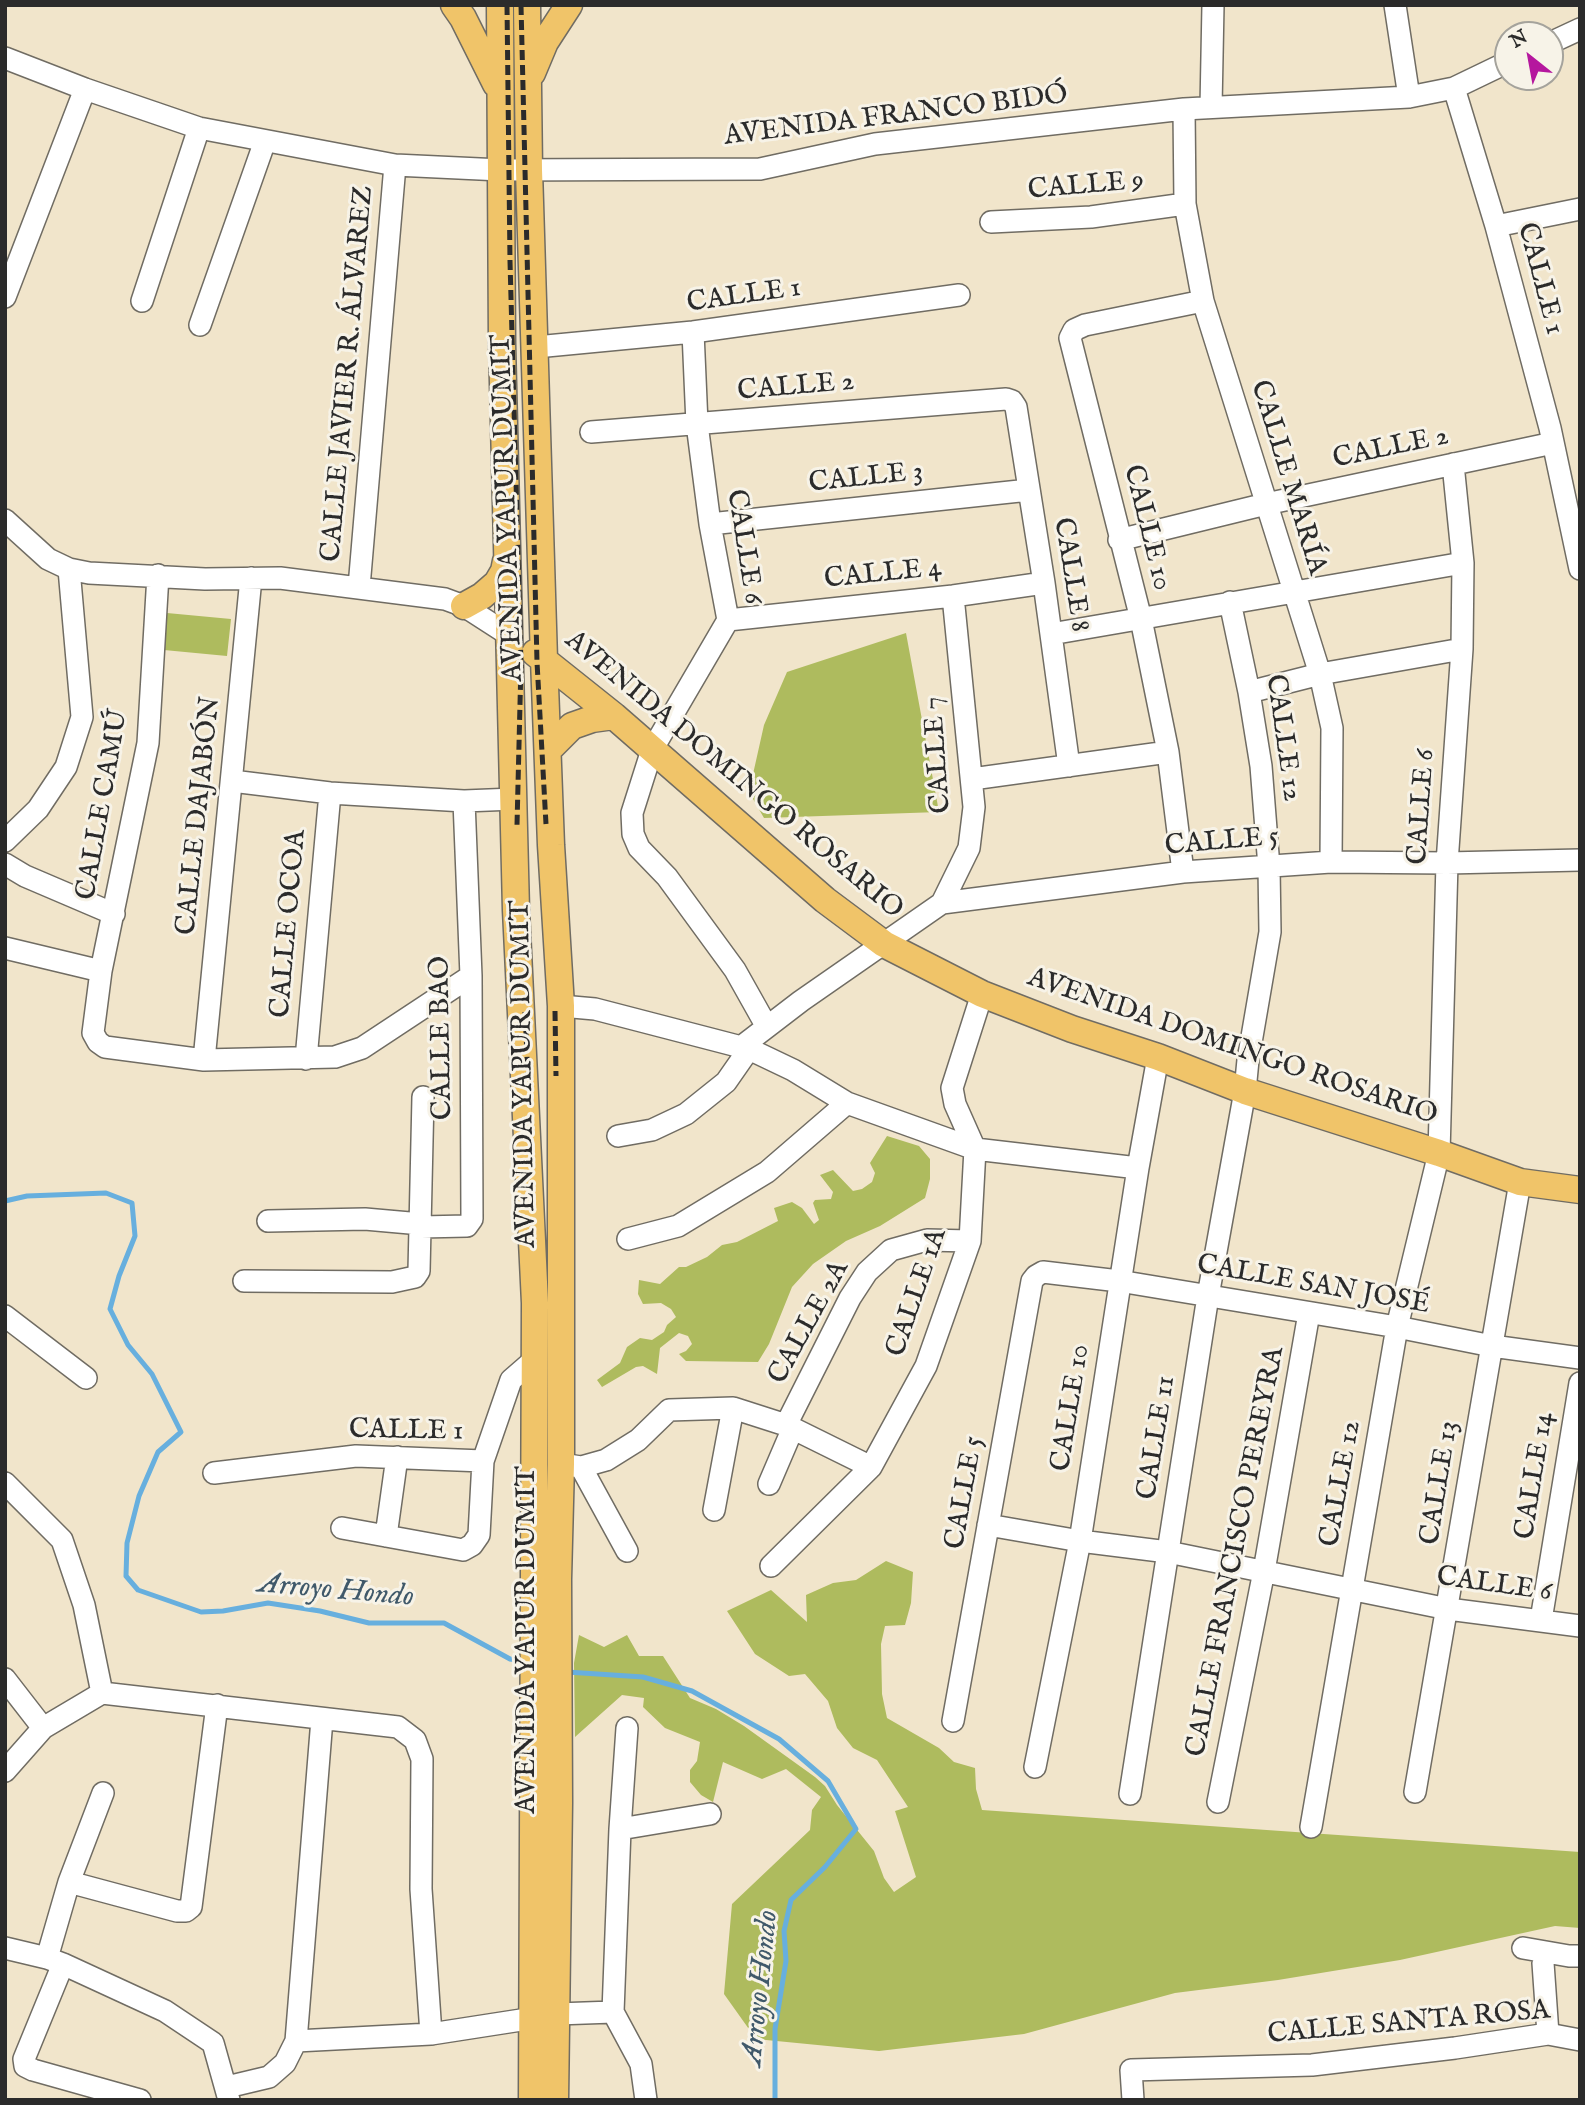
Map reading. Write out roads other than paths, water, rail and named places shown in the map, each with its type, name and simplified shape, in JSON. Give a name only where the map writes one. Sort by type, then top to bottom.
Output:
[{"type":"main road","points":[[454,5],[469,29],[500,93]]},
{"type":"main road","name":"AVENIDA YAPUR DUMIT","points":[[500,5],[513,799],[519,1004],[532,1208],[534,1360],[545,1579],[545,2016],[555,2100]]},
{"type":"main road","name":"AVENIDA YAPUR DUMIT","points":[[527,5],[529,170],[544,659],[551,845],[561,1006],[571,1466],[545,1579]]},
{"type":"main road","points":[[529,81],[545,43],[569,5]]},
{"type":"main road","points":[[464,606],[497,583],[504,572],[507,556]]},
{"type":"main road","name":"AVENIDA DOMINGO ROSARIO","points":[[509,635],[544,659],[614,716],[825,900],[884,944],[982,994],[1072,1030],[1158,1057],[1245,1091],[1520,1182],[1580,1190]]},
{"type":"main road","points":[[548,750],[572,726],[592,719],[614,716]]},
{"type":"main road","name":"AVENIDA YAPUR DUMIT","points":[[532,2100],[545,2016]]},
{"type":"street","points":[[1211,107],[1213,5]]},
{"type":"street","points":[[1395,5],[1409,97]]},
{"type":"street","points":[[1564,36],[1580,29]]},
{"type":"street","name":"AVENIDA FRANCO BIDÓ","points":[[5,58],[199,128],[395,166],[501,170],[760,169],[875,144],[1184,109],[1409,97],[1454,88],[1494,69]]},
{"type":"street","name":"CALLE 1","points":[[1454,88],[1496,226],[1553,443],[1580,569]]},
{"type":"street","points":[[5,297],[85,89]]},
{"type":"street","name":"CALLE MARÍA","points":[[1184,109],[1185,204],[1203,301],[1320,674],[1332,728],[1331,862]]},
{"type":"street","points":[[142,301],[199,128]]},
{"type":"street","points":[[200,325],[265,141]]},
{"type":"street","name":"CALLE JAVIER R. ÁLVAREZ","points":[[359,587],[395,166]]},
{"type":"street","name":"CALLE 9","points":[[991,222],[1091,217],[1185,204]]},
{"type":"street","points":[[1496,226],[1580,209]]},
{"type":"street","name":"CALLE 1","points":[[536,347],[693,332],[959,295]]},
{"type":"street","name":"CALLE 10","points":[[1182,873],[1168,752],[1141,619],[1070,338],[1074,330],[1085,325],[1203,301]]},
{"type":"street","name":"CALLE 6","points":[[693,332],[697,424],[710,524],[728,620],[652,750],[632,813],[633,834],[639,848],[667,877],[736,970],[767,1027]]},
{"type":"street","name":"CALLE 2","points":[[591,432],[1006,399]]},
{"type":"street","name":"CALLE 8","points":[[1006,399],[1012,401],[1016,407],[1069,765]]},
{"type":"street","name":"CALLE 2","points":[[1119,540],[1266,504],[1553,443]]},
{"type":"street","name":"CALLE 6","points":[[1439,1153],[1447,863],[1462,649],[1463,563],[1453,464]]},
{"type":"street","name":"CALLE 3","points":[[710,524],[1029,490]]},
{"type":"street","name":"AVENIDA DOMINGO ROSARIO","points":[[5,520],[48,559],[69,569],[89,573],[205,579],[280,579],[445,599],[464,606],[509,635]]},
{"type":"street","points":[[1051,634],[1463,563]]},
{"type":"street","points":[[5,841],[38,809],[66,767],[82,717],[69,569]]},
{"type":"street","name":"CALLE CAMÚ","points":[[158,575],[148,743],[101,971],[93,1033],[105,1047],[204,1060]]},
{"type":"street","name":"CALLE DAJABÓN","points":[[204,1060],[251,578]]},
{"type":"street","name":"CALLE 4","points":[[728,620],[953,596],[1044,583]]},
{"type":"street","name":"CALLE 7","points":[[942,903],[969,848],[974,807],[953,596]]},
{"type":"street","name":"CALLE 12","points":[[1230,603],[1261,766],[1269,867],[1270,932],[1245,1091]]},
{"type":"street","points":[[1249,692],[1320,674],[1462,649]]},
{"type":"street","points":[[972,779],[1168,752]]},
{"type":"street","points":[[232,781],[330,793],[464,801],[513,799]]},
{"type":"street","name":"CALLE OCOA","points":[[306,1059],[330,793]]},
{"type":"street","name":"CALLE BAO","points":[[421,1226],[467,1226],[472,1219],[471,976],[464,801]]},
{"type":"street","name":"CALLE 5","points":[[618,1136],[652,1130],[686,1114],[726,1082],[745,1048],[767,1027],[942,903],[1182,873],[1331,862],[1580,860]]},
{"type":"street","points":[[5,863],[24,876],[114,914]]},
{"type":"street","points":[[5,948],[101,971]]},
{"type":"street","points":[[204,1060],[335,1057],[362,1048],[471,976]]},
{"type":"street","name":"CALLE 1A","points":[[771,1566],[871,1467],[926,1366],[970,1241],[975,1149],[955,1104],[952,1088],[982,994]]},
{"type":"street","points":[[561,1006],[595,1009],[745,1048],[793,1070],[847,1103],[975,1149],[1138,1167]]},
{"type":"street","name":"CALLE 10","points":[[1035,1767],[1080,1541],[1119,1281],[1158,1057]]},
{"type":"street","name":"CALLE 11","points":[[1130,1794],[1208,1296],[1245,1091]]},
{"type":"street","points":[[244,1282],[392,1282],[415,1277],[419,1271],[421,1226],[423,1097]]},
{"type":"street","points":[[628,1239],[678,1226],[767,1172],[847,1103]]},
{"type":"street","name":"CALLE 12","points":[[1311,1827],[1397,1327],[1439,1153]]},
{"type":"street","name":"CALLE 13","points":[[1415,1792],[1520,1182]]},
{"type":"street","points":[[268,1221],[365,1219],[421,1226]]},
{"type":"street","name":"CALLE 2A","points":[[769,1484],[790,1426],[850,1298],[867,1272],[891,1250],[927,1240],[970,1241]]},
{"type":"street","name":"CALLE SAN JOSÉ","points":[[1036,1276],[1044,1272],[1119,1281],[1397,1327],[1492,1346],[1580,1358]]},
{"type":"street","name":"CALLE 5","points":[[953,1721],[1032,1282],[1036,1276]]},
{"type":"street","name":"CALLE FRANCISCO PEREYRA","points":[[1218,1802],[1264,1572],[1309,1313]]},
{"type":"street","points":[[5,1316],[86,1378]]},
{"type":"street","name":"CALLE 1","points":[[214,1473],[356,1455],[483,1461],[512,1380],[534,1360]]},
{"type":"street","name":"CALLE 14","points":[[1541,1620],[1580,1382]]},
{"type":"street","points":[[714,1510],[733,1408]]},
{"type":"street","points":[[626,1551],[571,1466],[606,1460],[638,1440],[669,1410],[733,1408],[790,1426],[871,1467]]},
{"type":"street","points":[[386,1536],[397,1457]]},
{"type":"street","points":[[342,1528],[463,1550],[472,1545],[479,1535],[483,1461]]},
{"type":"street","points":[[5,1483],[62,1540],[84,1605],[102,1693]]},
{"type":"street","name":"CALLE 6","points":[[988,1525],[1080,1541],[1168,1552],[1448,1609],[1580,1626]]},
{"type":"street","points":[[5,1679],[43,1728]]},
{"type":"street","points":[[5,1771],[43,1728],[102,1693],[398,1727],[415,1740],[422,1759],[421,1889],[431,2034]]},
{"type":"street","points":[[69,1882],[177,1911],[186,1911],[191,1907],[216,1705]]},
{"type":"street","points":[[5,1948],[55,1961],[165,2011],[213,2043],[228,2094],[270,2077],[285,2063],[296,2041],[322,1719]]},
{"type":"street","points":[[626,1728],[613,2012],[641,2064],[646,2100]]},
{"type":"street","points":[[103,1793],[69,1882],[55,1961],[24,2059],[25,2066],[33,2070],[140,2100]]},
{"type":"street","points":[[620,1829],[710,1814]]},
{"type":"street","points":[[1523,1948],[1580,1956]]},
{"type":"street","points":[[1544,1963],[1548,2034]]},
{"type":"street","points":[[296,2041],[431,2034],[545,2016],[613,2012]]},
{"type":"street","name":"CALLE SANTA ROSA","points":[[1132,2092],[1131,2070],[1312,2065],[1548,2034],[1580,2040]]},
{"type":"waterway","name":"Arroyo Hondo","points":[[5,1201],[27,1196],[106,1193],[132,1203],[135,1236],[119,1276],[110,1309],[128,1345],[152,1374],[181,1432],[158,1452],[139,1496],[127,1543],[126,1576],[138,1590],[201,1612],[268,1603],[320,1611],[369,1623],[444,1623],[510,1659],[527,1662]]},
{"type":"waterway","name":"Arroyo Hondo","points":[[567,1672],[643,1677],[692,1691],[779,1739],[828,1781],[856,1829],[825,1867],[791,1900],[784,1931],[786,1961],[775,2029],[775,2100]]},
{"type":"railway","points":[[507,5],[510,261],[521,664],[517,825]]},
{"type":"railway","points":[[521,5],[537,662],[546,824]]},
{"type":"railway","points":[[555,1011],[556,1076]]},
{"type":"railway","points":[[525,1012],[528,1078]]}]
